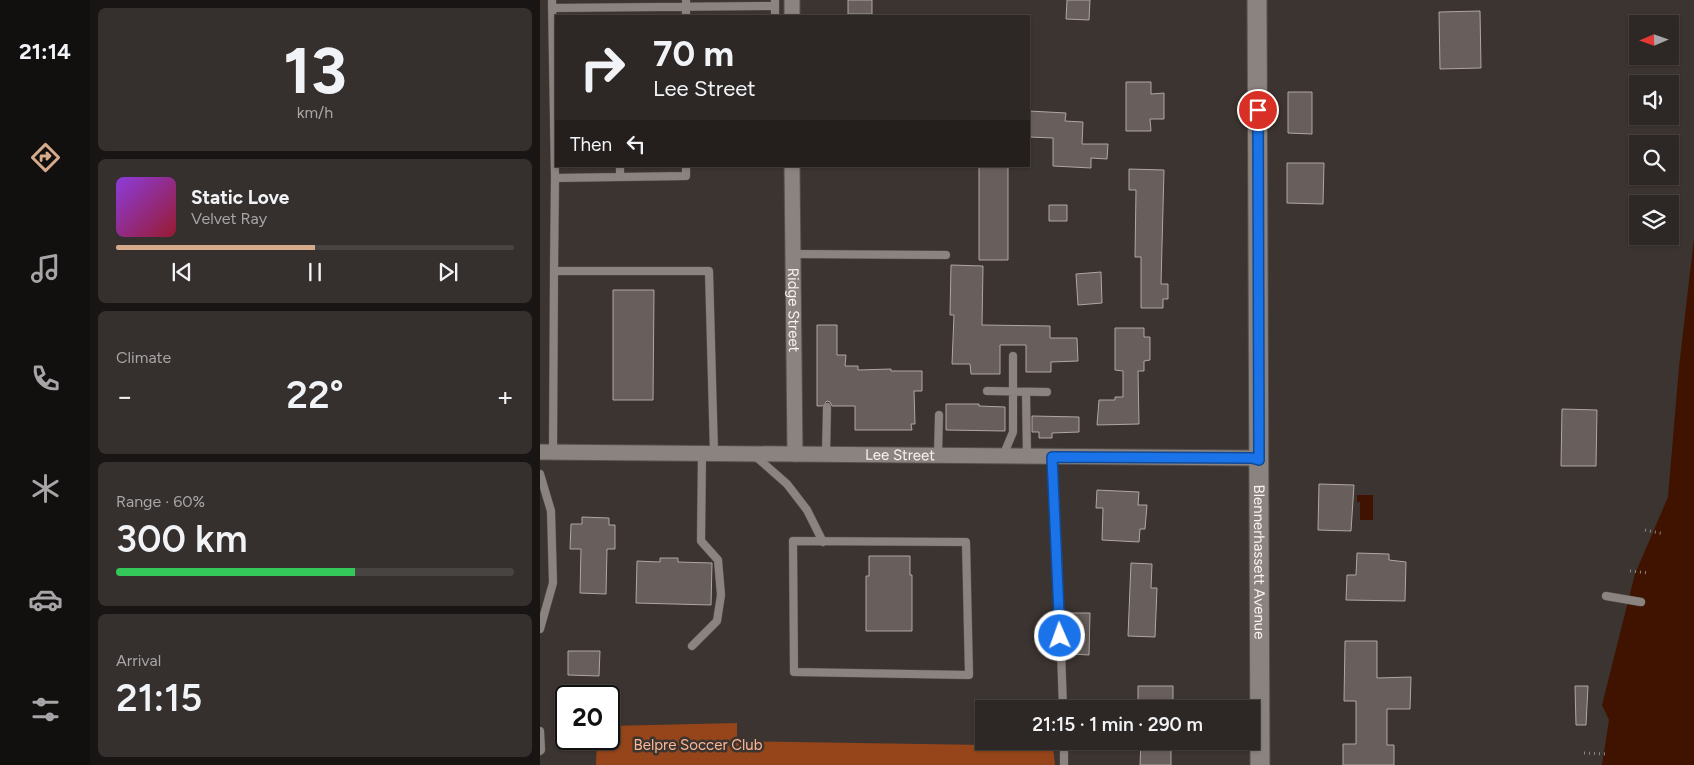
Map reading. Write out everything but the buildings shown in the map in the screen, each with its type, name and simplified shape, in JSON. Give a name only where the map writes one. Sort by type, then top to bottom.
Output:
[{"type":"street","points":[[792,0],[792,15]]},
{"type":"street","name":"Blennerhassett Avenue","points":[[1258,0],[1260,765]]},
{"type":"street","name":"Ridge Street","points":[[792,167],[795,454]]},
{"type":"street","name":"Lee Street","points":[[546,452],[1252,458],[1259,460]]},
{"type":"lane","points":[[546,452],[554,271],[555,54],[552,4],[775,3]]},
{"type":"lane","points":[[620,167],[620,178]]},
{"type":"lane","points":[[555,178],[686,176],[686,167]]},
{"type":"lane","points":[[792,254],[946,255]]},
{"type":"lane","points":[[554,271],[709,271],[708,454],[701,541],[718,560],[721,595],[717,621],[692,646]]},
{"type":"lane","points":[[1003,456],[1013,432],[1013,356]]},
{"type":"lane","points":[[987,391],[1047,392]]},
{"type":"lane","points":[[1026,392],[1027,456]]},
{"type":"lane","points":[[826,454],[827,406]]},
{"type":"lane","points":[[938,456],[939,415]]},
{"type":"lane","points":[[753,454],[787,484],[807,510],[823,542]]},
{"type":"lane","points":[[1052,457],[1063,700]]},
{"type":"lane","points":[[540,629],[553,583],[551,511],[541,479]]},
{"type":"lane","points":[[793,541],[823,542],[966,542],[969,675],[794,672],[793,541]]},
{"type":"lane","points":[[1606,596],[1641,602]]},
{"type":"lane","points":[[540,731],[540,751]]},
{"type":"lane","points":[[1064,750],[1064,765]]},
{"type":"path","points":[[1645,530],[1664,534]]},
{"type":"path","points":[[1630,571],[1649,573]]},
{"type":"path","points":[[1584,753],[1607,754]]},
{"type":"green space","name":"Belpre Soccer Club","points":[[737,723],[737,741],[975,745],[975,750],[1053,750],[1055,765],[596,765],[597,750],[620,750],[620,726]]},
{"type":"shaded area","points":[[1694,238],[1694,765],[1602,765],[1609,720],[1602,705],[1635,574],[1668,497],[1679,367]]},
{"type":"shaded area","points":[[1357,495],[1373,495],[1373,520],[1360,520],[1360,502],[1357,502]]},
{"type":"route","points":[[1060,636],[1052,457],[1252,458],[1259,460],[1258,110]]}]
